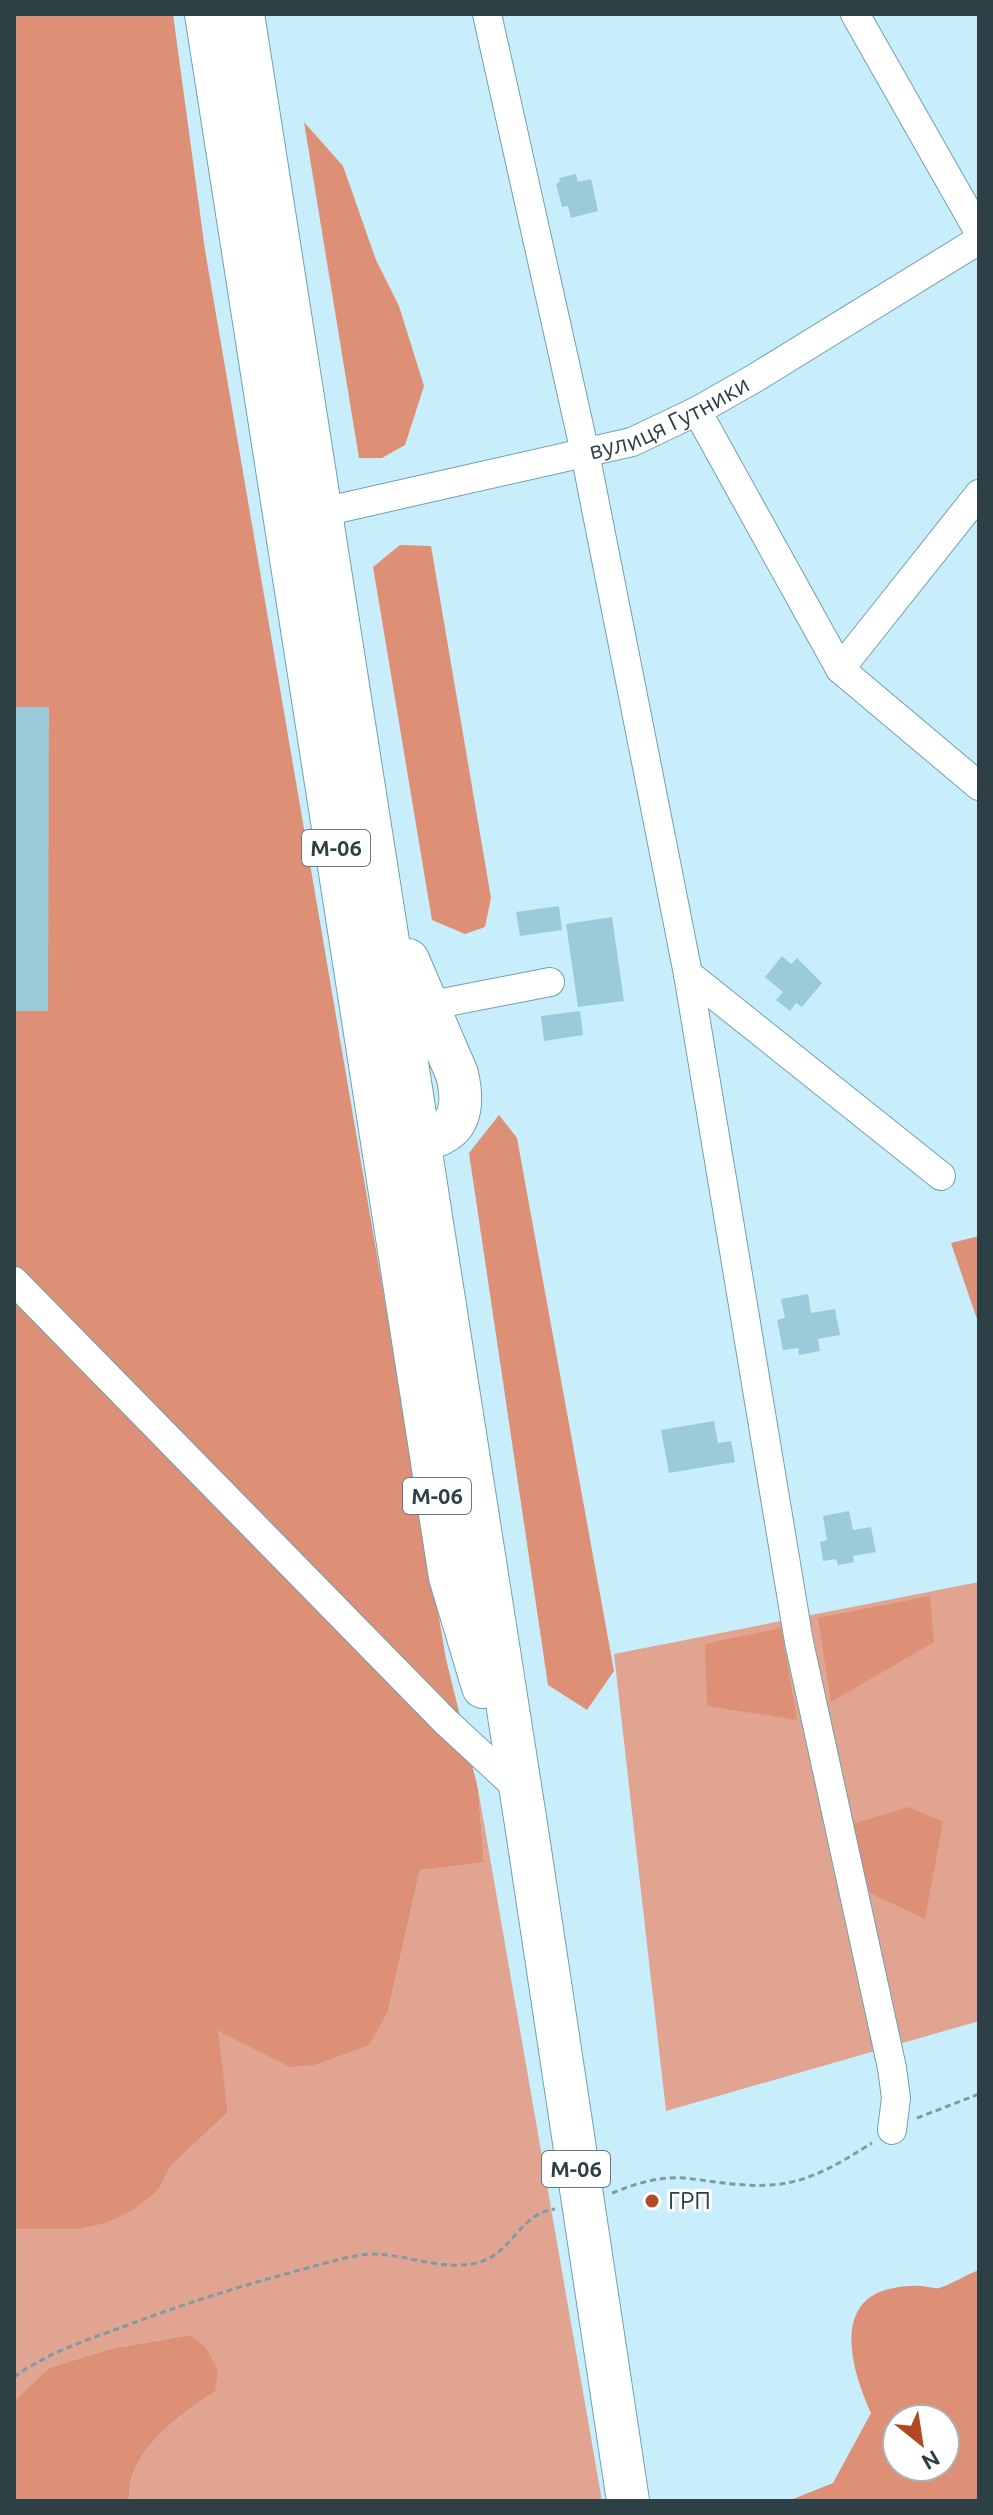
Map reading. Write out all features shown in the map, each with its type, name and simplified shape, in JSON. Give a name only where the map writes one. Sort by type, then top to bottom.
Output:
[{"type":"highway","name":"М-06","points":[[206,14],[400,1144],[528,1837],[628,2501]]},
{"type":"highway","name":"М-06","points":[[243,14],[384,906],[400,1144],[450,1577],[528,1837]]},
{"type":"highway","points":[[384,906],[457,1074],[461,1094],[461,1111],[456,1123],[442,1135],[400,1144]]},
{"type":"street","points":[[487,14],[585,453],[688,974],[799,1642],[892,2068],[896,2098],[892,2130]]},
{"type":"street","points":[[855,14],[979,232]]},
{"type":"street","name":"вулиця Гутники","points":[[323,512],[632,442],[697,411],[979,240]]},
{"type":"street","points":[[697,411],[840,669],[979,786]]},
{"type":"street","points":[[840,669],[979,494]]},
{"type":"street","points":[[688,974],[941,1176]]},
{"type":"street","points":[[427,1006],[550,982]]},
{"type":"street","points":[[14,1281],[445,1721],[512,1783]]},
{"type":"path","points":[[14,2377],[80,2342],[192,2301],[349,2257],[374,2254],[437,2263],[479,2262],[497,2254],[529,2219],[544,2210],[582,2205],[637,2183],[665,2178],[748,2186],[797,2181],[828,2170],[892,2130],[925,2114],[979,2094]]},
{"type":"shaded area","points":[[14,14],[173,14],[205,250],[446,1659],[478,1789],[484,1862],[420,1870],[388,2011],[369,2045],[315,2065],[290,2067],[218,2031],[228,2112],[171,2166],[158,2190],[133,2210],[106,2223],[76,2229],[14,2229]]},
{"type":"shaded area","points":[[304,122],[343,166],[376,260],[399,306],[424,386],[405,445],[382,458],[359,458]]},
{"type":"shaded area","points":[[400,545],[431,546],[491,898],[485,927],[465,934],[432,920],[373,567]]},
{"type":"shaded area","points":[[499,1115],[517,1138],[614,1671],[587,1710],[548,1685],[469,1153]]},
{"type":"shaded area","points":[[979,1236],[979,1325],[951,1243]]},
{"type":"shaded area","points":[[979,1582],[979,2021],[666,2111],[614,1654]]},
{"type":"shaded area","points":[[930,1596],[934,1642],[831,1702],[818,1618]]},
{"type":"shaded area","points":[[781,1628],[797,1720],[707,1706],[705,1644]]},
{"type":"shaded area","points":[[478,1789],[602,2501],[128,2501],[132,2476],[145,2452],[179,2417],[215,2392],[190,2335],[109,2349],[49,2368],[14,2401],[14,2229],[76,2229],[158,2190],[171,2166],[228,2112],[217,2031],[315,2065],[338,2056],[388,2011],[420,1870],[484,1861]]},
{"type":"shaded area","points":[[909,1807],[943,1822],[925,1919],[870,1893],[852,1824]]},
{"type":"shaded area","points":[[979,2270],[979,2501],[788,2501],[833,2483],[871,2413],[859,2383],[852,2349],[855,2316],[863,2303],[887,2290],[910,2286],[939,2288]]},
{"type":"shaded area","points":[[190,2335],[206,2348],[218,2371],[215,2392],[179,2417],[145,2452],[132,2476],[128,2501],[14,2501],[14,2401],[49,2368],[109,2349]]},
{"type":"building","points":[[576,174],[578,182],[591,179],[598,211],[571,218],[568,206],[562,207],[556,184],[560,182],[559,178]]},
{"type":"building","points":[[14,707],[49,707],[48,1011],[14,1011]]},
{"type":"building","points":[[559,906],[562,930],[520,936],[516,912]]},
{"type":"building","points":[[612,917],[624,1001],[578,1007],[566,924]]},
{"type":"building","points":[[782,956],[791,964],[797,958],[822,983],[802,1007],[796,1003],[790,1011],[776,1000],[783,992],[765,977]]},
{"type":"building","points":[[580,1011],[583,1035],[544,1041],[541,1016]]},
{"type":"building","points":[[808,1294],[811,1313],[835,1309],[840,1335],[818,1339],[820,1351],[799,1355],[798,1348],[783,1350],[777,1320],[785,1318],[781,1299]]},
{"type":"building","points":[[714,1421],[718,1443],[731,1441],[735,1462],[669,1473],[661,1430]]},
{"type":"building","points":[[849,1511],[853,1530],[871,1527],[876,1552],[853,1556],[854,1562],[838,1565],[836,1559],[823,1561],[820,1542],[827,1540],[823,1516]]},
{"type":"place","name":"ГРП","points":[[652,2201]]}]
